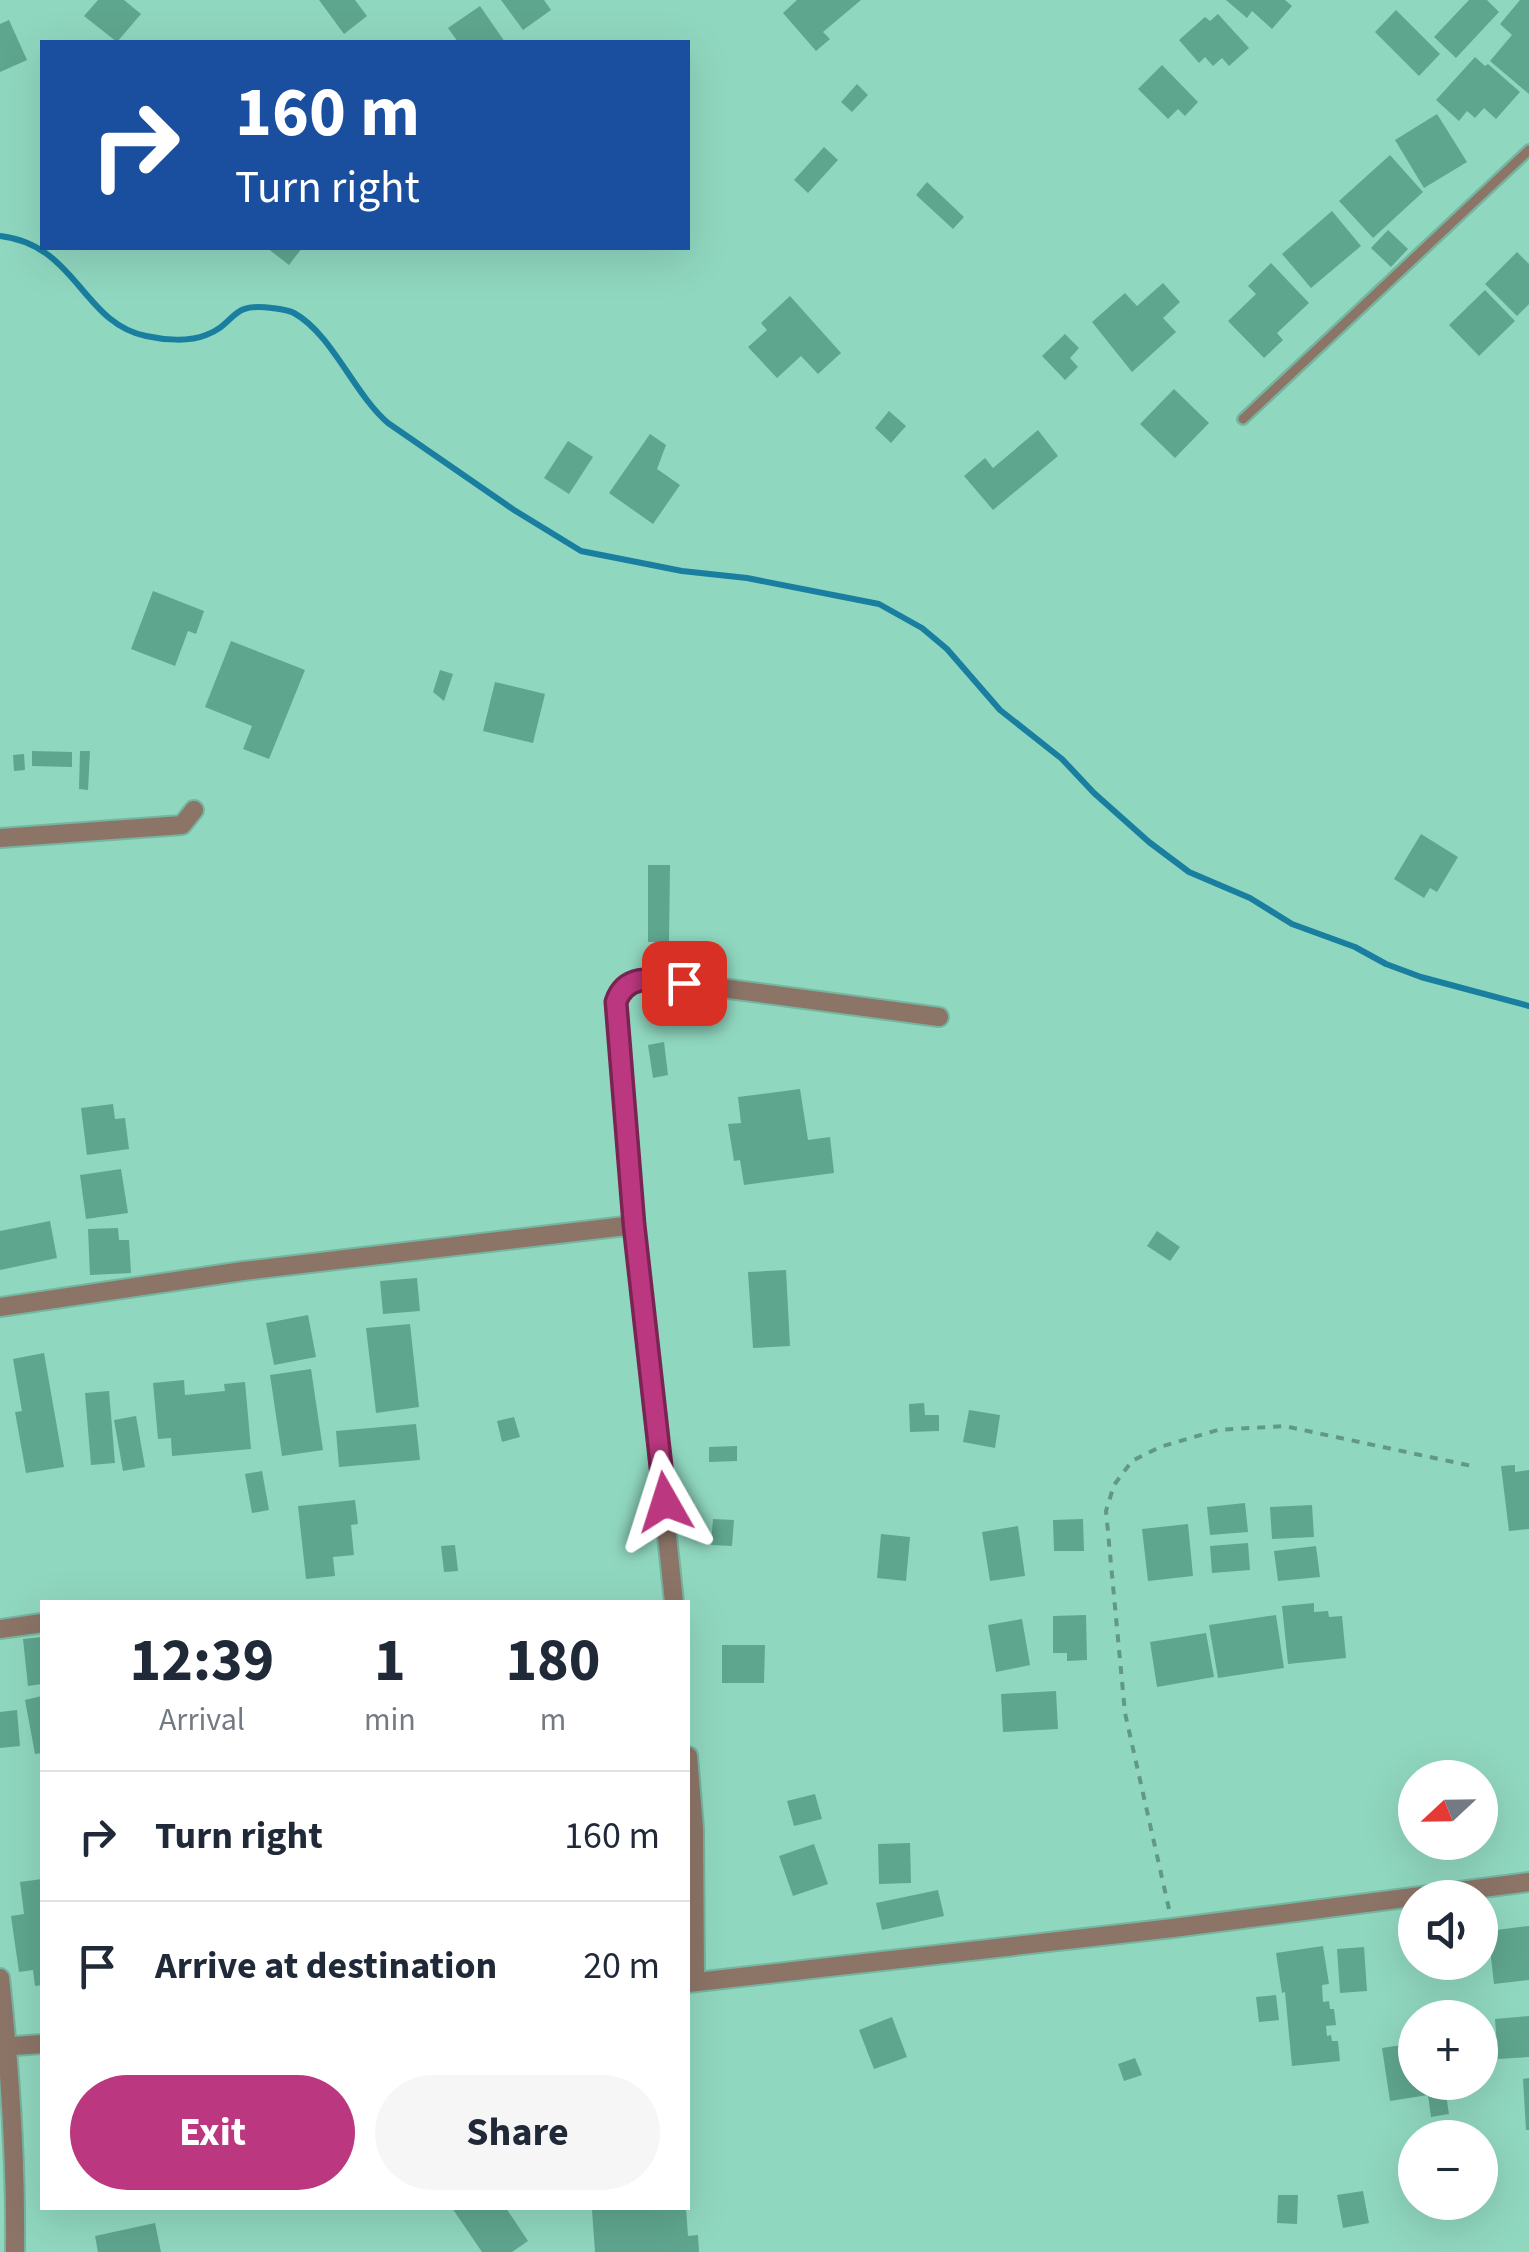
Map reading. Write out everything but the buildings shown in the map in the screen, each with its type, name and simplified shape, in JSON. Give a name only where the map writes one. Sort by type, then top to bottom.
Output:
[{"type":"street","points":[[0,838],[182,825],[194,810]]},
{"type":"street","points":[[674,1600],[634,1225],[616,1002],[620,990],[647,978],[939,1017]]},
{"type":"street","points":[[0,1307],[243,1270],[634,1225]]},
{"type":"street","points":[[0,1629],[40,1623]]},
{"type":"street","points":[[690,1780],[694,1829],[691,1983],[1173,1928],[1529,1882]]},
{"type":"street","points":[[0,1978],[16,2188],[15,2252]]},
{"type":"street","points":[[4,2047],[40,2044]]},
{"type":"lane","points":[[1243,419],[1529,150]]},
{"type":"path","points":[[1173,1928],[1125,1713],[1106,1511],[1114,1485],[1132,1461],[1160,1446],[1218,1430],[1284,1426],[1355,1438],[1472,1466]]},
{"type":"waterway","points":[[0,236],[26,242],[46,254],[107,316],[146,336],[176,340],[199,337],[248,308],[294,313],[320,335],[364,397],[388,423],[581,551],[879,604],[922,628],[947,649],[1000,710],[1062,759],[1149,842],[1189,872],[1250,898],[1292,924],[1355,947],[1386,964],[1529,1006]]},
{"type":"route","points":[[665,1502],[634,1225],[616,1002],[620,990],[632,982],[647,978],[684,983]]}]
